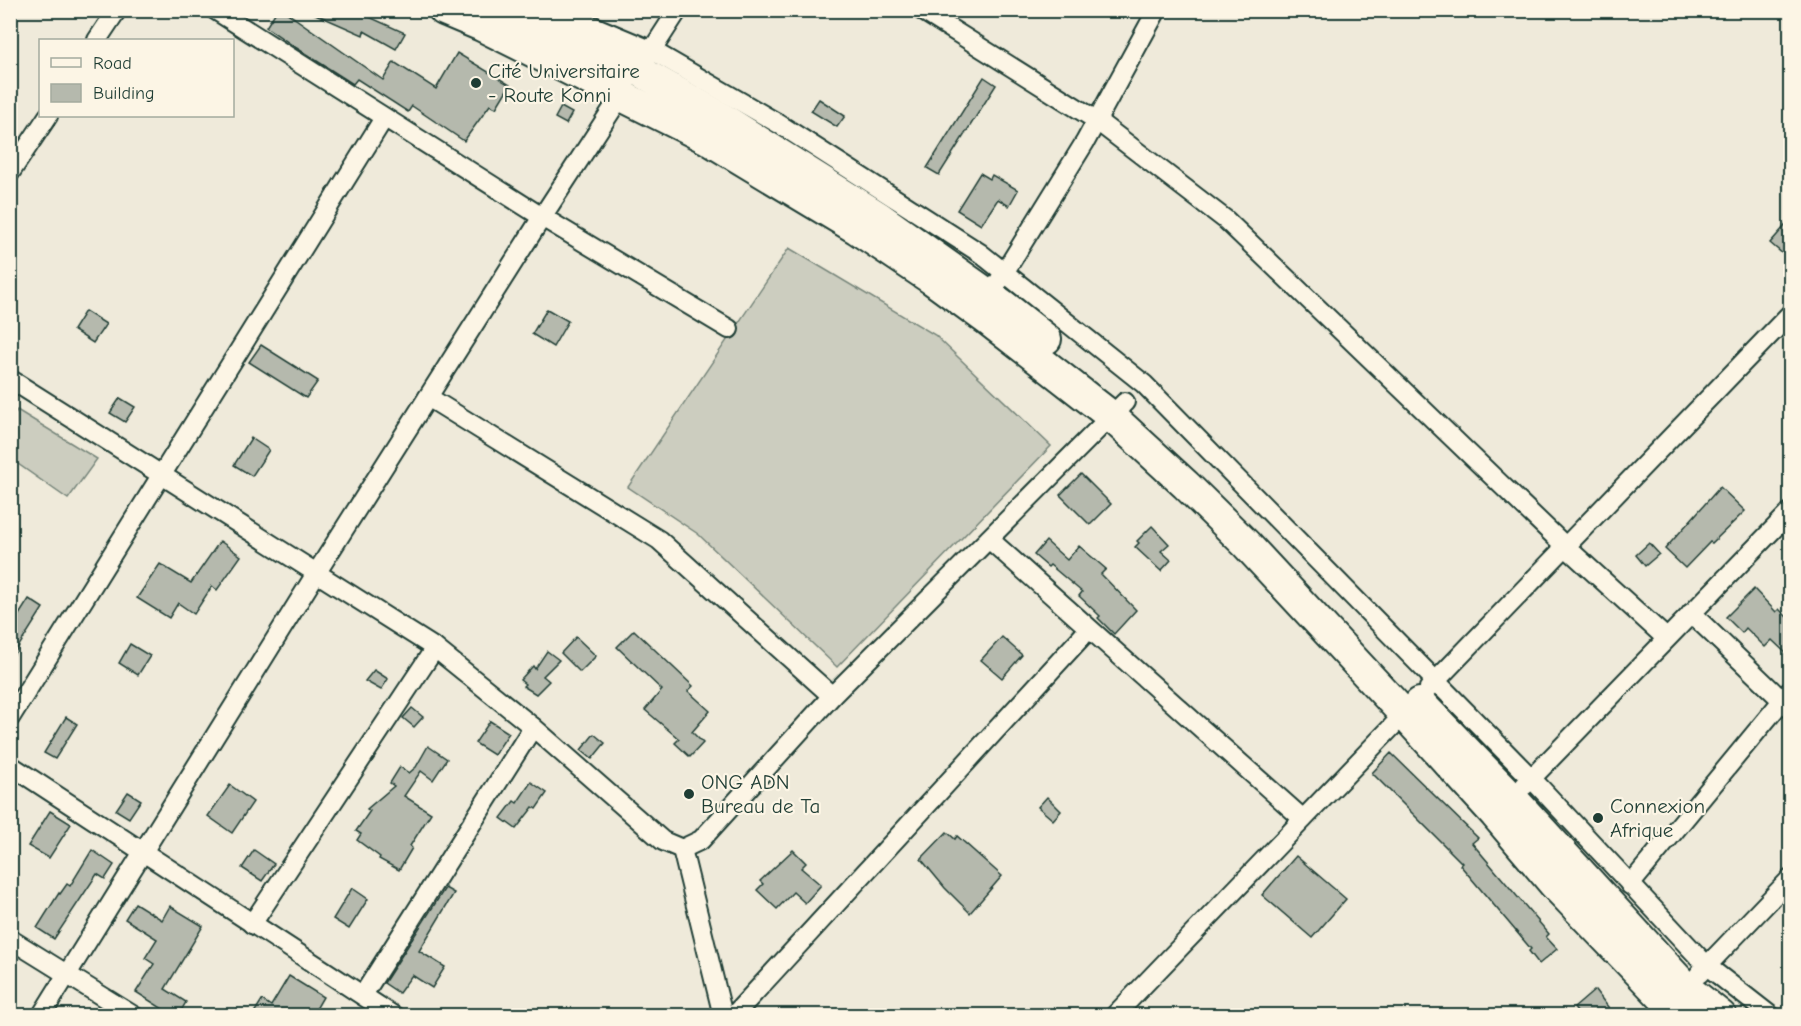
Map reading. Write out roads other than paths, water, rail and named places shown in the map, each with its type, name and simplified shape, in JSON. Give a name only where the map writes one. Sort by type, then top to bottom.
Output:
[{"type":"main road","points":[[444,10],[482,26],[706,138],[873,226],[990,293],[1118,409],[1260,530],[1513,797],[1680,1006],[1722,1016]]},
{"type":"main road","points":[[509,10],[645,61],[873,226]]},
{"type":"street","points":[[98,39],[117,10]]},
{"type":"street","points":[[215,10],[542,217],[729,328]]},
{"type":"street","points":[[555,10],[645,61],[779,123],[980,253],[990,293],[1144,384],[1419,699]]},
{"type":"street","points":[[41,1016],[317,572],[542,217],[678,10]]},
{"type":"street","points":[[921,10],[1096,120],[1226,220],[1566,547],[1666,638]]},
{"type":"street","points":[[990,293],[1096,120],[1157,10]]},
{"type":"street","points":[[10,173],[47,117]]},
{"type":"street","points":[[10,718],[384,118]]},
{"type":"street","points":[[1114,1016],[1791,314]]},
{"type":"street","points":[[10,379],[435,648],[533,727],[663,841],[682,849],[701,840],[832,696],[1118,409]]},
{"type":"street","points":[[428,397],[659,540],[832,696]]},
{"type":"street","points":[[1771,1016],[1707,966],[1630,885],[1513,797],[1791,512]]},
{"type":"street","points":[[988,539],[1303,819]]},
{"type":"street","points":[[1630,885],[1788,700],[1690,613]]},
{"type":"street","points":[[733,1016],[1089,629]]},
{"type":"street","points":[[252,924],[435,648]]},
{"type":"street","points":[[363,995],[533,727]]},
{"type":"street","points":[[10,765],[394,1016]]},
{"type":"street","points":[[682,849],[723,1016]]},
{"type":"street","points":[[1680,1006],[1707,966],[1791,879]]},
{"type":"street","points":[[10,939],[134,1016]]},
{"type":"place","name":"Cité Universitaire - Route Konni","points":[[476,83]]},
{"type":"place","name":"ONG ADN Bureau de Ta","points":[[689,794]]},
{"type":"place","name":"Connexion Afrique","points":[[1598,818]]}]
